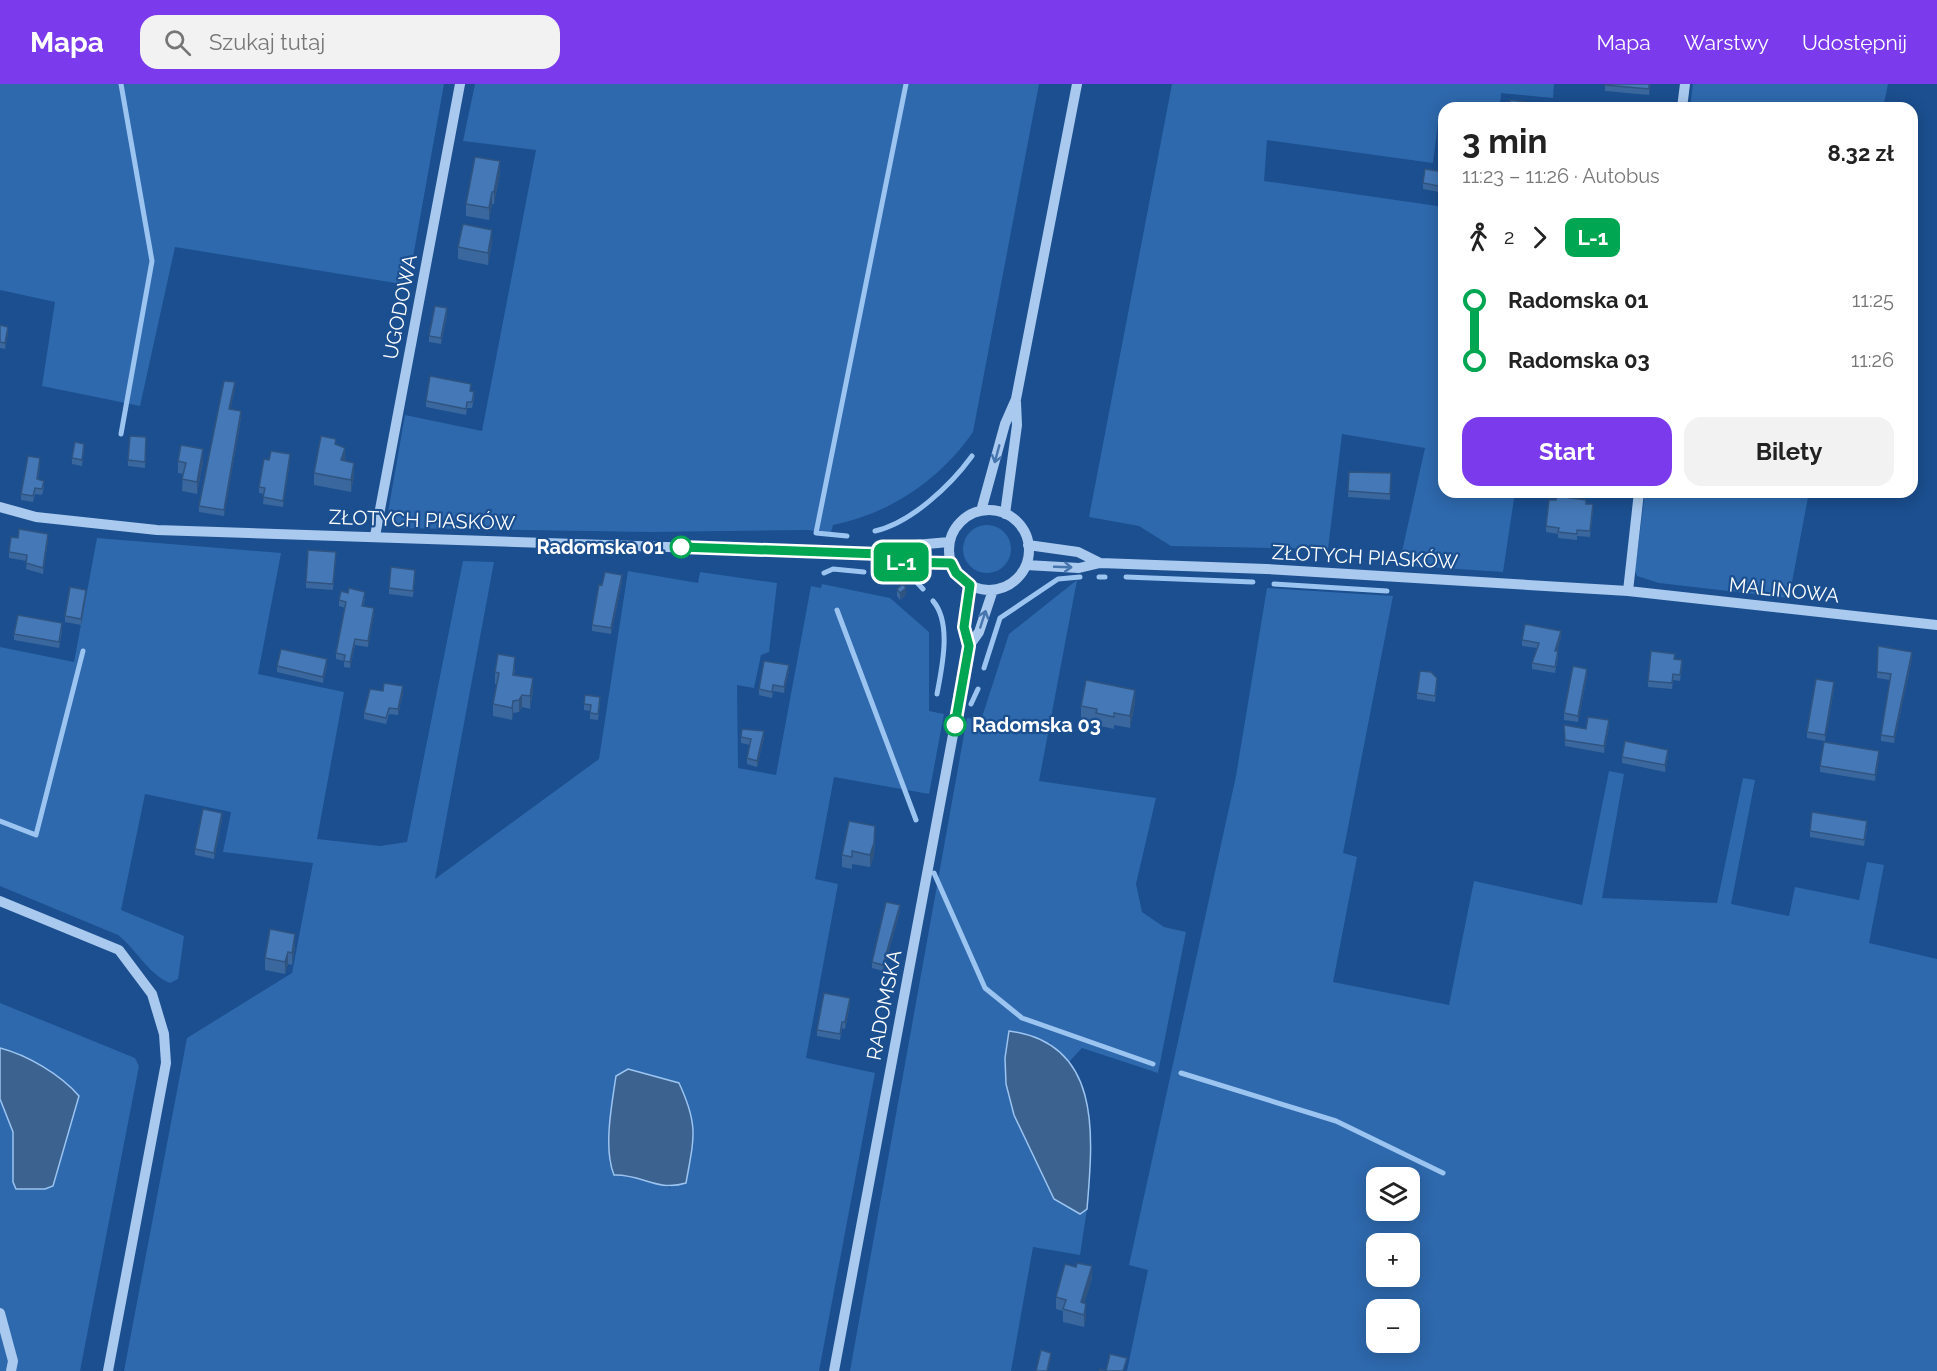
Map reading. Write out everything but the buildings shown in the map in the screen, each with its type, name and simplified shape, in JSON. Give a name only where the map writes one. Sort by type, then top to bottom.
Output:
[{"type":"street","name":"UGODOWA","points":[[375,536],[460,84]]},
{"type":"street","points":[[981,511],[1005,424],[1016,399],[1077,84]]},
{"type":"street","points":[[1683,102],[1685,84]]},
{"type":"street","points":[[1005,513],[1017,425],[1016,399]]},
{"type":"street","points":[[1628,591],[1638,498]]},
{"type":"street","name":"ZŁOTYCH PIASKÓW","points":[[0,507],[36,517],[157,530],[880,554],[897,562],[951,563]]},
{"type":"street","points":[[981,511],[1005,513],[1021,526],[1028,545],[1026,565],[1013,582],[993,590],[970,585],[956,573],[951,563],[949,542],[958,524],[966,517],[981,511]]},
{"type":"street","name":"ZŁOTYCH PIASKÓW","points":[[880,554],[893,547],[949,542]]},
{"type":"street","name":"ZŁOTYCH PIASKÓW","points":[[1028,545],[1078,552],[1100,563]]},
{"type":"street","name":"ZŁOTYCH PIASKÓW","points":[[1026,565],[1079,568],[1100,563],[1266,569],[1628,591]]},
{"type":"street","name":"RADOMSKA","points":[[969,646],[964,627],[970,585]]},
{"type":"street","name":"RADOMSKA","points":[[834,1371],[969,646],[979,632],[993,590]]},
{"type":"street","name":"MALINOWA","points":[[1628,591],[1937,625]]},
{"type":"street","points":[[0,901],[119,950],[152,994],[164,1034],[166,1063],[108,1371]]},
{"type":"street","points":[[0,1313],[12,1366]]},
{"type":"street","points":[[0,1355],[12,1366]]},
{"type":"shaded area","points":[[0,84],[444,84],[408,285],[175,247],[140,406],[42,386],[55,302],[0,290]]},
{"type":"shaded area","points":[[475,84],[1039,84],[973,432],[960,449],[929,480],[874,513],[833,525],[831,533],[807,530],[650,532],[396,528],[387,518],[405,415],[482,431],[536,150],[463,141]]},
{"type":"shaded area","points":[[1172,84],[1554,84],[1553,98],[1501,93],[1500,102],[1438,102],[1433,163],[1267,140],[1264,181],[1438,206],[1438,498],[1514,498],[1503,572],[1399,565],[1425,448],[1342,434],[1328,549],[1171,546],[1139,526],[1089,517]]},
{"type":"shaded area","points":[[1693,84],[1888,84],[1884,102],[1691,102]]},
{"type":"shaded area","points":[[1644,498],[1808,498],[1789,598],[1659,583],[1637,576],[1635,571]]},
{"type":"shaded area","points":[[982,525],[992,525],[1007,535],[1011,549],[1007,563],[1001,569],[992,573],[982,573],[967,563],[963,554],[963,544],[973,529]]},
{"type":"shaded area","points":[[97,538],[281,553],[258,674],[344,692],[317,839],[380,846],[407,842],[463,561],[494,562],[435,879],[599,759],[628,571],[698,583],[700,572],[777,583],[769,652],[761,655],[754,688],[737,685],[738,768],[776,775],[811,586],[821,588],[822,584],[890,598],[929,632],[929,711],[944,714],[929,794],[834,777],[815,879],[838,884],[806,1058],[875,1073],[819,1371],[124,1371],[187,1038],[292,973],[313,863],[223,852],[231,812],[145,794],[121,910],[184,936],[178,979],[170,983],[155,974],[118,935],[0,886],[0,647],[74,662]],"holes":[[[616,1076],[671,1188],[629,1175],[609,1163],[612,1103]]]},
{"type":"shaded area","points":[[1077,580],[1039,781],[1156,798],[1136,884],[1142,912],[1164,927],[1186,932],[1158,1073],[1082,1048],[1069,1062],[1049,1042],[1045,1176],[1054,1199],[1079,1214],[1087,1209],[1080,1255],[1033,1247],[1011,1371],[850,1371],[967,718],[981,720],[1009,634]]},
{"type":"shaded area","points":[[1267,588],[1393,596],[1343,853],[1357,857],[1333,982],[1449,1005],[1474,881],[1582,905],[1609,771],[1624,774],[1602,898],[1717,903],[1743,778],[1755,780],[1731,904],[1789,916],[1795,887],[1859,900],[1867,862],[1884,865],[1869,943],[1937,959],[1937,1371],[1127,1371],[1148,1270],[1129,1265],[1236,776]]},
{"type":"shaded area","points":[[0,1003],[135,1058],[139,1066],[80,1371],[0,1371]]},
{"type":"shaded area","points":[[1009,1031],[1040,1039],[1062,1054],[1077,1074],[1086,1098],[1091,1152],[1087,1209],[1080,1214],[1054,1199],[1014,1115],[1006,1084],[1005,1058]]},
{"type":"shaded area","points":[[0,1048],[21,1055],[42,1066],[79,1096],[53,1186],[45,1189],[16,1189],[13,1182],[13,1132],[0,1099]]},
{"type":"shaded area","points":[[628,1069],[679,1083],[690,1110],[693,1132],[686,1183],[666,1185],[624,1175],[614,1175],[609,1152],[611,1112],[616,1076]]},
{"type":"waterway","points":[[121,84],[152,261],[121,434]]},
{"type":"waterway","points":[[847,536],[816,533],[906,84]]},
{"type":"waterway","points":[[875,531],[902,520],[929,501],[953,479],[972,456]]},
{"type":"waterway","points":[[824,573],[833,569],[864,572]]},
{"type":"waterway","points":[[893,574],[912,577],[923,589]]},
{"type":"waterway","points":[[984,668],[1000,618],[1058,579],[1080,577]]},
{"type":"waterway","points":[[1099,577],[1105,577]]},
{"type":"waterway","points":[[1126,577],[1253,582]]},
{"type":"waterway","points":[[1274,584],[1387,591]]},
{"type":"waterway","points":[[933,601],[939,610],[944,633],[943,659],[937,694]]},
{"type":"waterway","points":[[837,610],[916,820]]},
{"type":"waterway","points":[[0,821],[36,835],[83,651]]},
{"type":"waterway","points":[[971,704],[978,689]]},
{"type":"waterway","points":[[934,873],[985,988],[1022,1018],[1153,1064]]},
{"type":"waterway","points":[[1181,1073],[1336,1121],[1443,1173]]},
{"type":"bus line","name":"L-1","points":[[681,547],[880,554],[897,562],[951,563],[956,573],[970,585],[964,627],[969,646],[955,725]]},
{"type":"place","name":"Radomska 01","points":[[681,547]]},
{"type":"place","name":"Radomska 03","points":[[955,725]]}]
